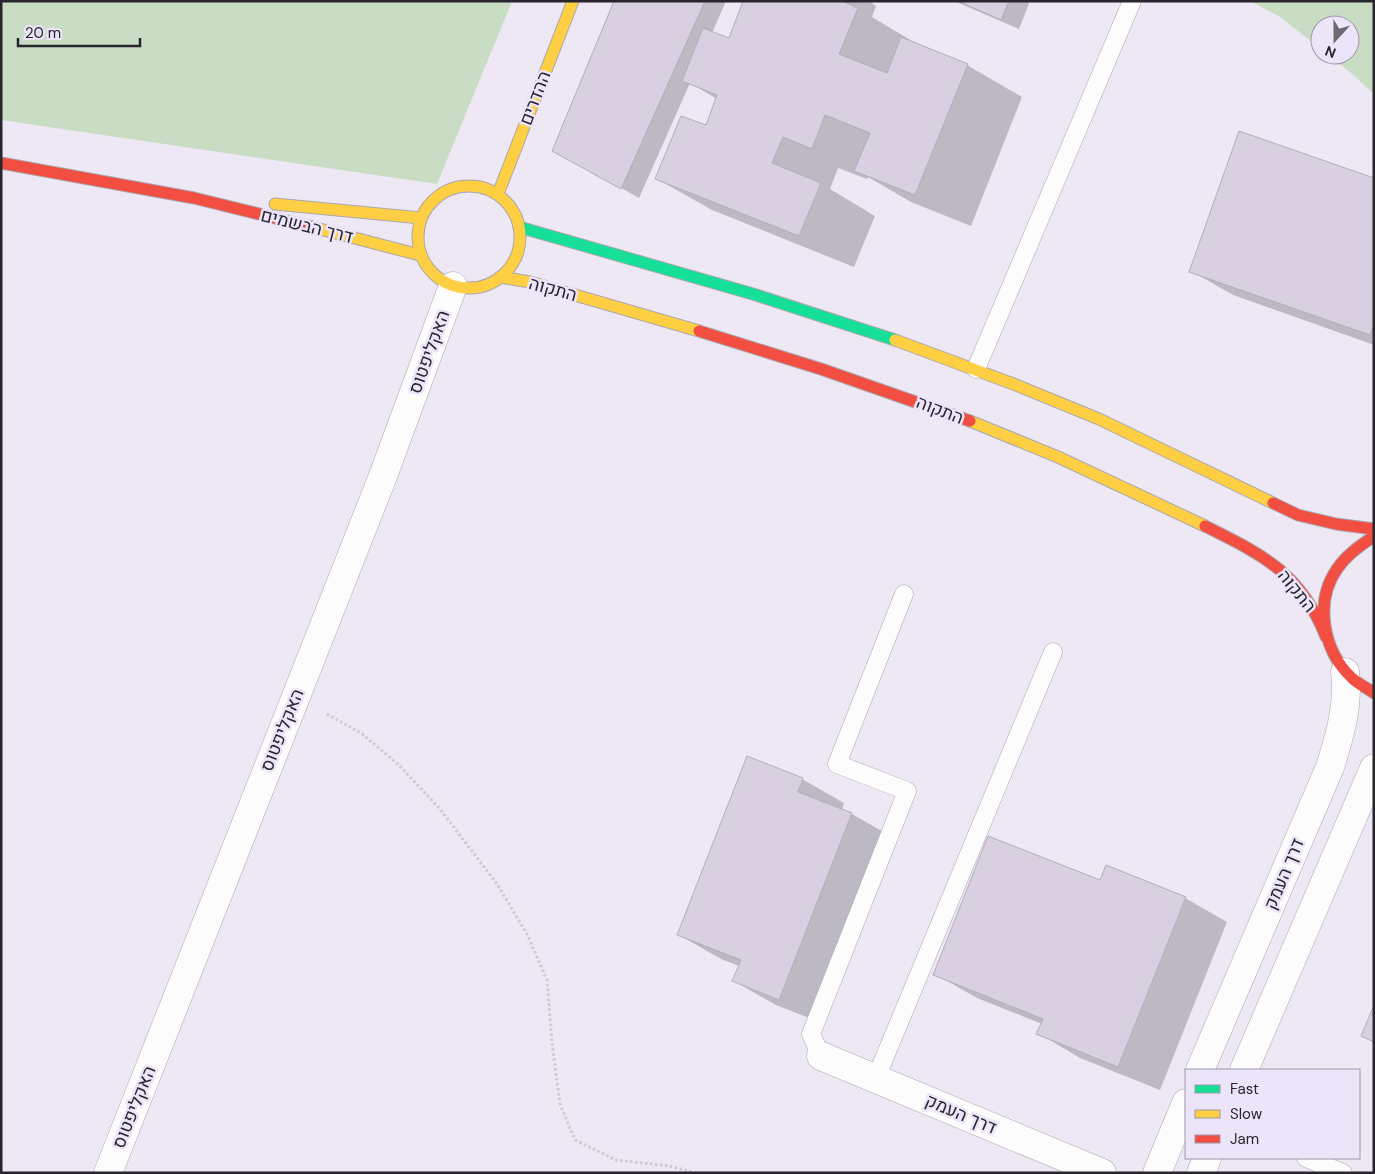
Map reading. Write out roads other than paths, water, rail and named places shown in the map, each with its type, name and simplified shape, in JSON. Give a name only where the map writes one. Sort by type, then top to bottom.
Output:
[{"type":"street","name":"ההדרים","points":[[498,194],[573,1]]},
{"type":"street","name":"דרך הבשמים","points":[[1,163],[194,198],[306,224],[420,255]]},
{"type":"street","points":[[468,186],[483,188],[498,194],[511,209],[518,227],[520,241],[517,254],[510,267],[500,277],[486,285],[470,288],[453,286],[440,279],[428,268],[420,255],[418,243],[421,218],[428,205],[439,195],[453,188],[468,186]]},
{"type":"street","name":"דרך הבשמים","points":[[194,198],[314,207],[388,217],[421,218]]},
{"type":"street","points":[[518,227],[800,308],[900,342],[976,369],[1099,419],[1298,515],[1336,524],[1374,529]]},
{"type":"street","name":"התקוה","points":[[500,277],[540,285],[820,368],[931,406],[1050,453],[1252,549],[1274,563],[1306,597],[1317,615],[1337,661],[1345,672]]},
{"type":"street","name":"האקליפטוס","points":[[108,1173],[383,476],[453,286]]},
{"type":"street","points":[[1326,637],[1323,611],[1329,583],[1343,559],[1363,541],[1374,536]]},
{"type":"street","points":[[1345,672],[1354,681],[1374,693]]},
{"type":"street","name":"דרך העמק","points":[[1200,1069],[1330,767],[1343,723],[1346,702],[1345,672]]},
{"type":"street","points":[[1244,1069],[1374,768]]},
{"type":"street","name":"דרך העמק","points":[[821,1056],[1102,1173]]},
{"type":"street","points":[[1157,1173],[1185,1105]]},
{"type":"street","points":[[1201,1173],[1207,1159]]},
{"type":"lane","points":[[976,369],[1132,1]]},
{"type":"lane","points":[[821,1056],[811,1034],[907,792],[837,764],[904,594]]},
{"type":"lane","points":[[876,1078],[1053,652]]},
{"type":"lane","points":[[1308,1159],[1343,1173]]}]
